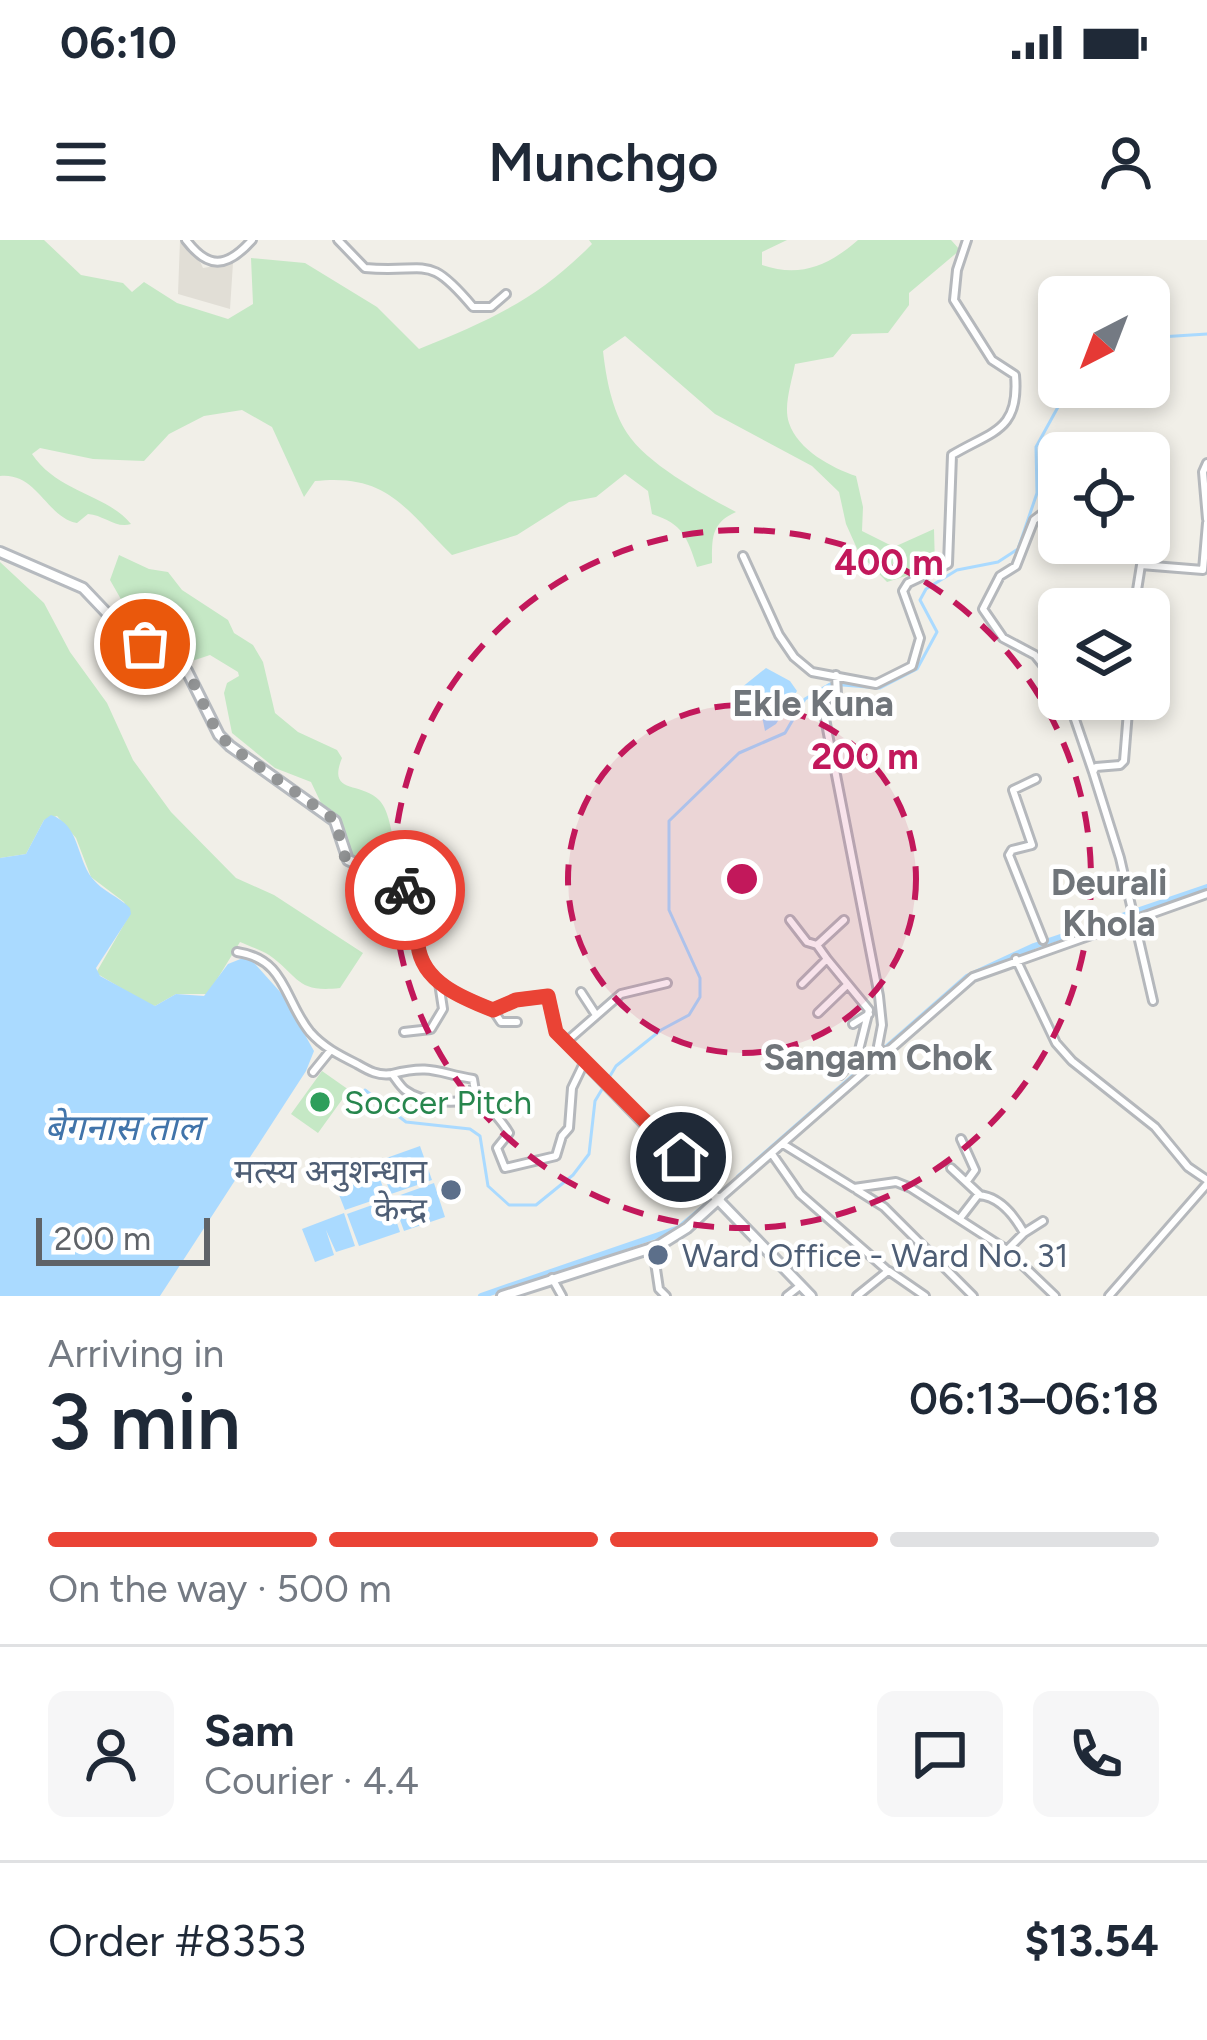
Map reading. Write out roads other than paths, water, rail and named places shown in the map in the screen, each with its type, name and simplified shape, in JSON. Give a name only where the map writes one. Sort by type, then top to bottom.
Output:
[{"type":"main road","points":[[0,552],[83,588],[122,628],[172,656],[187,670],[219,735],[335,820],[348,860],[376,868],[404,890],[411,899],[419,951],[439,983],[493,1010],[516,1000],[548,996],[556,1032],[811,1296]]},
{"type":"main road","points":[[502,1296],[652,1248],[687,1228],[720,1198]]},
{"type":"street","points":[[185,240],[208,262],[226,260],[252,240]]},
{"type":"street","points":[[338,240],[365,268],[435,270],[473,307],[490,307],[506,293]]},
{"type":"street","points":[[743,556],[779,635],[812,672],[876,684],[912,666],[920,638],[903,591],[908,583],[948,564],[952,455],[1002,430],[1014,411],[1015,375],[992,360],[954,300],[967,240]]},
{"type":"street","points":[[1137,588],[1141,566],[1203,570],[1207,521],[1202,472],[1207,464]]},
{"type":"street","points":[[1038,517],[1016,566],[1000,576],[983,609],[1003,638],[1038,660]]},
{"type":"street","points":[[836,675],[837,694],[822,703],[879,996],[879,1043],[884,1054]]},
{"type":"street","points":[[1075,720],[1120,858],[1154,1001]]},
{"type":"street","points":[[1093,772],[1096,767],[1124,761],[1127,720]]},
{"type":"street","points":[[1036,778],[1013,790],[1032,844],[1009,855],[1043,940]]},
{"type":"street","points":[[720,1198],[973,977],[1207,894]]},
{"type":"street","points":[[790,920],[807,943],[817,945],[869,1014],[852,1065],[840,1075]]},
{"type":"street","points":[[817,945],[844,920]]},
{"type":"street","points":[[237,952],[260,957],[274,968],[302,1019],[330,1051],[380,1076],[412,1069],[443,1070],[473,1079],[476,1097],[509,1133],[497,1148],[505,1168],[556,1156],[569,1128],[572,1088],[588,1064]]},
{"type":"street","points":[[802,984],[826,959]]},
{"type":"street","points":[[1016,959],[1056,1043],[1155,1127],[1207,1182],[1109,1296]]},
{"type":"street","points":[[566,1042],[621,994],[667,982]]},
{"type":"street","points":[[404,1032],[431,1028],[443,1010],[439,983]]},
{"type":"street","points":[[818,1013],[848,986]]},
{"type":"street","points":[[581,992],[596,1015]]},
{"type":"street","points":[[493,1010],[500,1022],[518,1022]]},
{"type":"street","points":[[853,1024],[869,1014]]},
{"type":"street","points":[[866,1033],[879,1043]]},
{"type":"street","points":[[314,1072],[330,1051]]},
{"type":"street","points":[[392,1074],[405,1090],[427,1099],[463,1103],[476,1097]]},
{"type":"street","points":[[961,1139],[974,1163],[975,1171],[967,1181]]},
{"type":"street","points":[[783,1144],[884,1207],[973,1296]]},
{"type":"street","points":[[772,1154],[800,1194],[888,1271],[925,1296]]},
{"type":"street","points":[[952,1168],[980,1195],[994,1198],[1024,1233]]},
{"type":"street","points":[[854,1189],[896,1182],[961,1217],[978,1235],[1007,1250],[1055,1296]]},
{"type":"street","points":[[961,1217],[980,1195]]},
{"type":"street","points":[[1007,1250],[1043,1221]]},
{"type":"street","points":[[652,1248],[659,1289],[665,1296]]},
{"type":"street","points":[[857,1296],[888,1271]]},
{"type":"street","points":[[552,1279],[562,1296]]},
{"type":"street","points":[[787,1296],[801,1285]]},
{"type":"water","points":[[766,668],[790,681],[797,691],[776,724],[765,731],[759,701],[756,697],[749,700],[741,688]]},
{"type":"water","name":"बेगनास ताल","points":[[51,815],[67,826],[92,878],[130,908],[131,914],[96,968],[100,976],[155,1006],[176,994],[204,996],[228,964],[248,956],[282,994],[314,1051],[306,1071],[160,1296],[0,1296],[0,858],[26,854]]},
{"type":"water","points":[[420,1146],[432,1180],[391,1194],[378,1161]]},
{"type":"water","points":[[374,1162],[386,1196],[345,1210],[332,1177]]},
{"type":"water","points":[[434,1183],[445,1217],[404,1231],[392,1198]]},
{"type":"water","points":[[389,1199],[400,1232],[359,1246],[347,1214]]},
{"type":"water","points":[[344,1213],[355,1246],[336,1252],[326,1230],[334,1255],[315,1262],[302,1229]]},
{"type":"waterway","points":[[1170,336],[1207,334]]},
{"type":"waterway","points":[[365,1090],[406,1122],[470,1129],[480,1136],[488,1186],[509,1205],[536,1205],[573,1175],[589,1154],[595,1101],[616,1066],[661,1030],[689,1015],[700,997],[700,978],[669,910],[669,821],[739,753],[785,733],[805,699],[830,684],[880,688],[917,669],[937,632],[920,600],[926,589],[957,570],[998,562],[1018,549],[1037,493],[1036,447],[1057,408]]},
{"type":"waterway","points":[[739,1177],[967,977],[1034,946],[1207,887]]},
{"type":"waterway","points":[[481,1296],[679,1228],[709,1203]]},
{"type":"place","name":"Soccer Pitch","points":[[320,1102]]},
{"type":"place","name":"मत्स्य अनुशन्धान केन्द्र","points":[[451,1190]]},
{"type":"place","name":"Ward Office - Ward No. 31","points":[[658,1255]]},
{"type":"district","name":"Ekle Kuna","points":[[813,703]]},
{"type":"district","name":"Deurali Khola","points":[[1109,902]]},
{"type":"district","name":"Sangam Chok","points":[[878,1057]]}]
